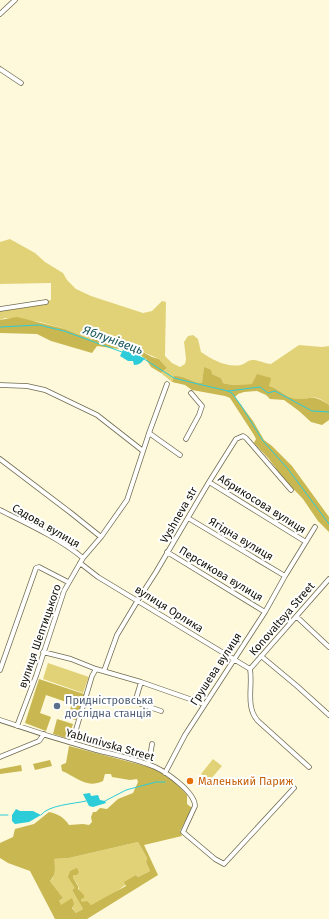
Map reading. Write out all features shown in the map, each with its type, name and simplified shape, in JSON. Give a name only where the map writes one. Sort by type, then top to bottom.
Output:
[{"type":"street","points":[[0,14],[15,0]]},
{"type":"street","points":[[0,69],[21,83]]},
{"type":"street","points":[[0,310],[46,302]]},
{"type":"street","name":"вулиця Шептицького","points":[[17,726],[36,676],[64,591],[83,558],[101,537],[127,500],[167,384]]},
{"type":"street","points":[[0,385],[27,386],[45,390],[97,414],[143,451]]},
{"type":"street","points":[[186,439],[199,415],[202,406],[191,393]]},
{"type":"street","points":[[149,433],[180,455]]},
{"type":"street","name":"Vyshneva str","points":[[104,671],[117,635],[236,439],[243,436],[246,438],[291,490]]},
{"type":"street","points":[[0,459],[71,512],[101,537]]},
{"type":"street","name":"Абрикосова вулиця","points":[[209,482],[306,542]]},
{"type":"street","name":"Садова вулиця","points":[[0,510],[41,531],[75,551],[83,558]]},
{"type":"street","name":"Ягідна вулиця","points":[[188,518],[285,576]]},
{"type":"street","name":"Грушева вулиця","points":[[165,773],[185,735],[265,612],[315,527]]},
{"type":"street","name":"Персикова вулиця","points":[[167,552],[265,612]]},
{"type":"street","name":"вулиця Орлика","points":[[80,564],[98,577],[250,669]]},
{"type":"street","points":[[0,670],[36,568],[39,567],[68,582]]},
{"type":"street","name":"Konovaltsya Street","points":[[309,767],[258,722],[253,715],[251,705],[252,678],[250,669],[329,579]]},
{"type":"street","points":[[297,616],[329,647]]},
{"type":"street","points":[[43,652],[71,659],[96,669],[141,682],[204,704]]},
{"type":"street","points":[[261,656],[329,715]]},
{"type":"street","points":[[72,743],[92,676],[96,669]]},
{"type":"street","points":[[141,682],[135,702],[161,711]]},
{"type":"street","name":"Yablunivska Street","points":[[0,720],[72,743],[148,764],[165,773],[191,795],[196,803],[196,806],[183,832],[215,859],[224,864],[294,788]]},
{"type":"street","points":[[0,756],[39,742],[44,734]]},
{"type":"street","points":[[148,764],[152,744]]},
{"type":"shaded area","points":[[10,239],[35,253],[45,262],[63,273],[67,280],[76,289],[91,296],[143,313],[152,311],[162,301],[166,302],[165,356],[172,363],[180,367],[185,364],[186,359],[184,342],[188,336],[193,335],[198,339],[201,352],[214,360],[236,366],[252,360],[271,364],[299,345],[322,347],[329,346],[329,405],[316,398],[293,399],[272,387],[223,383],[221,378],[204,368],[202,383],[178,376],[174,376],[172,382],[161,373],[167,368],[159,359],[141,351],[92,340],[65,329],[40,322],[5,318],[0,320],[0,308],[51,300],[51,283],[0,284],[0,242]]},
{"type":"shaded area","points":[[17,317],[65,329],[92,340],[94,338],[114,341],[159,359],[167,368],[161,373],[151,367],[146,359],[134,351],[97,346],[92,353],[51,341],[37,334],[0,333],[0,320]]},
{"type":"shaded area","points":[[204,367],[211,370],[212,374],[221,378],[223,383],[234,385],[252,384],[257,374],[271,378],[269,386],[289,397],[298,399],[318,399],[329,405],[329,420],[322,425],[311,422],[284,400],[270,399],[266,395],[257,391],[244,392],[235,397],[253,421],[264,440],[292,466],[329,517],[329,532],[318,521],[303,499],[283,478],[269,459],[254,443],[256,439],[254,435],[230,398],[192,390],[185,385],[172,382],[174,376],[178,376],[202,383]]},
{"type":"shaded area","points":[[48,663],[89,677],[83,693],[43,679]]},
{"type":"shaded area","points":[[39,679],[84,694],[76,720],[67,718],[72,704],[46,695],[40,713],[51,717],[46,731],[25,723]]},
{"type":"shaded area","points":[[57,719],[73,724],[69,739],[53,734]]},
{"type":"shaded area","points":[[69,746],[153,768],[175,782],[187,795],[187,804],[192,808],[180,831],[182,836],[144,845],[158,875],[87,919],[55,919],[30,871],[8,863],[0,858],[0,843],[13,837],[15,829],[34,824],[49,812],[60,816],[69,825],[89,825],[92,822],[91,817],[93,812],[96,812],[100,808],[107,809],[118,799],[133,793],[138,782],[137,779],[130,780],[112,777],[111,774],[105,774],[103,781],[92,784],[87,783],[62,771],[61,765],[66,763]],"holes":[[[138,842],[147,858],[146,862],[150,871],[138,877],[136,875],[124,882],[126,886],[91,905],[87,901],[82,902],[81,899],[84,898],[84,895],[78,889],[78,886],[73,878],[73,875],[77,875],[79,872],[77,868],[70,871],[68,877],[75,888],[72,890],[83,909],[76,913],[72,908],[74,904],[72,898],[61,905],[59,901],[63,898],[50,881],[54,874],[54,859],[69,858]]]},
{"type":"shaded area","points":[[213,759],[222,766],[210,780],[201,774]]},
{"type":"shaded area","points":[[50,760],[52,766],[35,770],[33,764]]},
{"type":"shaded area","points":[[21,765],[22,771],[0,774],[0,769]]},
{"type":"shaded area","points":[[138,842],[147,858],[146,862],[150,871],[138,877],[136,875],[115,892],[91,905],[82,903],[78,885],[70,871],[76,888],[72,890],[83,909],[76,913],[72,907],[61,906],[58,902],[63,898],[50,881],[53,878],[54,859],[69,858]]},
{"type":"water","points":[[125,348],[127,352],[129,351],[133,354],[136,352],[141,357],[145,358],[139,364],[134,365],[133,361],[128,361],[120,356]]},
{"type":"water","points":[[90,793],[91,796],[98,795],[100,800],[105,801],[106,803],[93,807],[89,806],[83,794]]},
{"type":"water","points":[[16,809],[20,811],[33,811],[41,815],[29,822],[15,824],[12,821],[12,815]]},
{"type":"waterway","name":"Яблунівець","points":[[0,327],[39,325],[64,331],[122,352]]},
{"type":"waterway","name":"Яблунівець","points":[[144,359],[174,378],[228,391],[260,387],[268,393],[275,391],[312,411],[329,412]]},
{"type":"waterway","points":[[228,391],[232,393],[242,407],[263,441],[288,469],[329,524]]},
{"type":"waterway","points":[[105,801],[126,790],[156,782],[165,782]]},
{"type":"waterway","points":[[41,815],[49,809],[61,805],[86,801]]},
{"type":"waterway","points":[[0,815],[8,815]]},
{"type":"place","name":"Придністровська дослідна станція","points":[[57,706]]},
{"type":"place","name":"Маленький Париж","points":[[190,781]]}]
